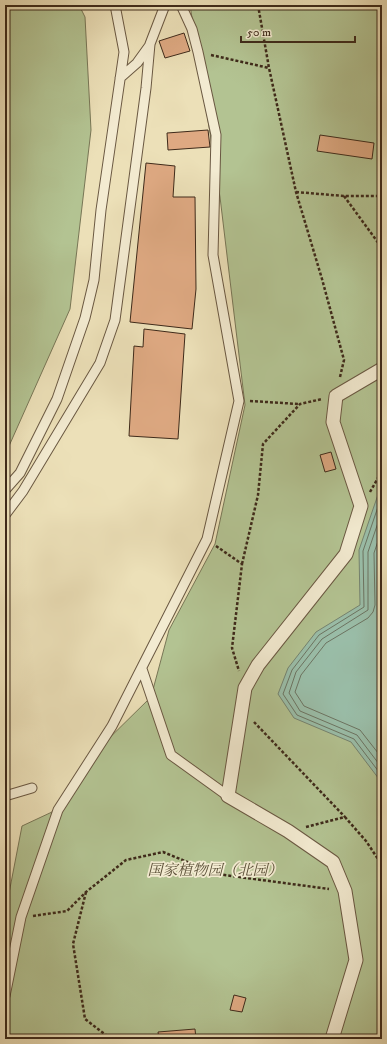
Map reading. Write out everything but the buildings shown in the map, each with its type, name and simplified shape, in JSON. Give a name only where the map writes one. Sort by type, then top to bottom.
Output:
[{"type":"street","points":[[332,1039],[356,960],[345,891],[332,862],[288,831],[228,796],[245,688],[258,665],[346,554],[362,506],[333,422],[336,396],[382,369]]},
{"type":"lane","points":[[5,490],[20,473],[57,399],[85,318],[94,280],[101,210],[124,52],[115,5]]},
{"type":"lane","points":[[120,78],[137,63],[150,44],[165,5]]},
{"type":"lane","points":[[5,996],[21,917],[58,810],[112,726],[207,539],[239,401],[213,255],[216,135],[192,29],[181,5]]},
{"type":"lane","points":[[5,515],[23,491],[100,362],[115,320],[146,88],[150,44]]},
{"type":"lane","points":[[142,669],[171,755],[228,796]]},
{"type":"lane","points":[[5,796],[32,788]]},
{"type":"path","points":[[239,401],[300,404],[336,396],[344,360],[296,192],[269,68],[258,5]]},
{"type":"path","points":[[369,5],[382,11]]},
{"type":"path","points":[[198,52],[269,68]]},
{"type":"path","points":[[296,192],[344,196],[382,196]]},
{"type":"path","points":[[344,196],[382,248]]},
{"type":"path","points":[[245,688],[232,648],[242,564],[258,495],[263,444],[300,404]]},
{"type":"path","points":[[362,506],[382,471]]},
{"type":"path","points":[[207,539],[242,564]]},
{"type":"path","points":[[242,708],[345,817],[366,841],[382,865]]},
{"type":"path","points":[[288,831],[345,817]]},
{"type":"path","points":[[21,917],[67,911],[86,892],[126,860],[163,852],[217,874],[345,891]]},
{"type":"path","points":[[86,892],[73,944],[84,1019],[111,1039]]},
{"type":"green space","points":[[5,5],[79,5],[85,17],[91,130],[70,309],[5,455]]},
{"type":"green space","name":"国家植物园（北园）","points":[[190,5],[382,5],[382,1039],[5,1039],[5,914],[22,826],[52,812],[91,756],[151,697],[169,630],[215,544],[245,405],[220,197]]},
{"type":"water","points":[[382,483],[382,783],[351,742],[294,718],[278,694],[288,668],[316,632],[360,605],[359,550]]}]
